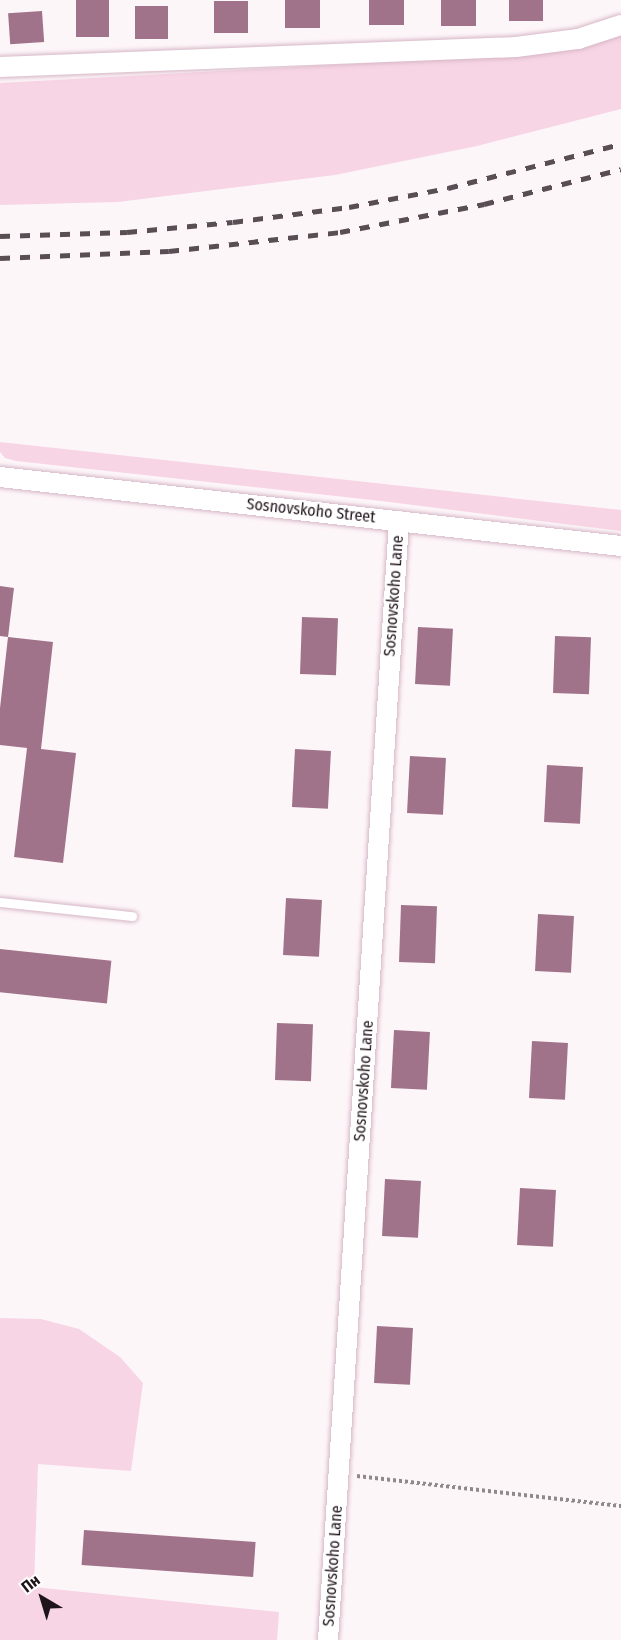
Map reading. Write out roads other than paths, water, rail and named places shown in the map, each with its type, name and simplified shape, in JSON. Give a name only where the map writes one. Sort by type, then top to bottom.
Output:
[{"type":"street","points":[[0,67],[516,47],[578,39],[621,25]]},
{"type":"street","name":"Sosnovskoho Street","points":[[0,477],[621,546]]},
{"type":"street","name":"Sosnovskoho Lane","points":[[328,1640],[399,521]]},
{"type":"lane","points":[[0,902],[132,916]]},
{"type":"railway","points":[[0,236],[127,232],[233,222],[349,207],[448,188],[621,144]]},
{"type":"railway","points":[[0,258],[169,251],[340,232],[484,204],[621,169]]}]
